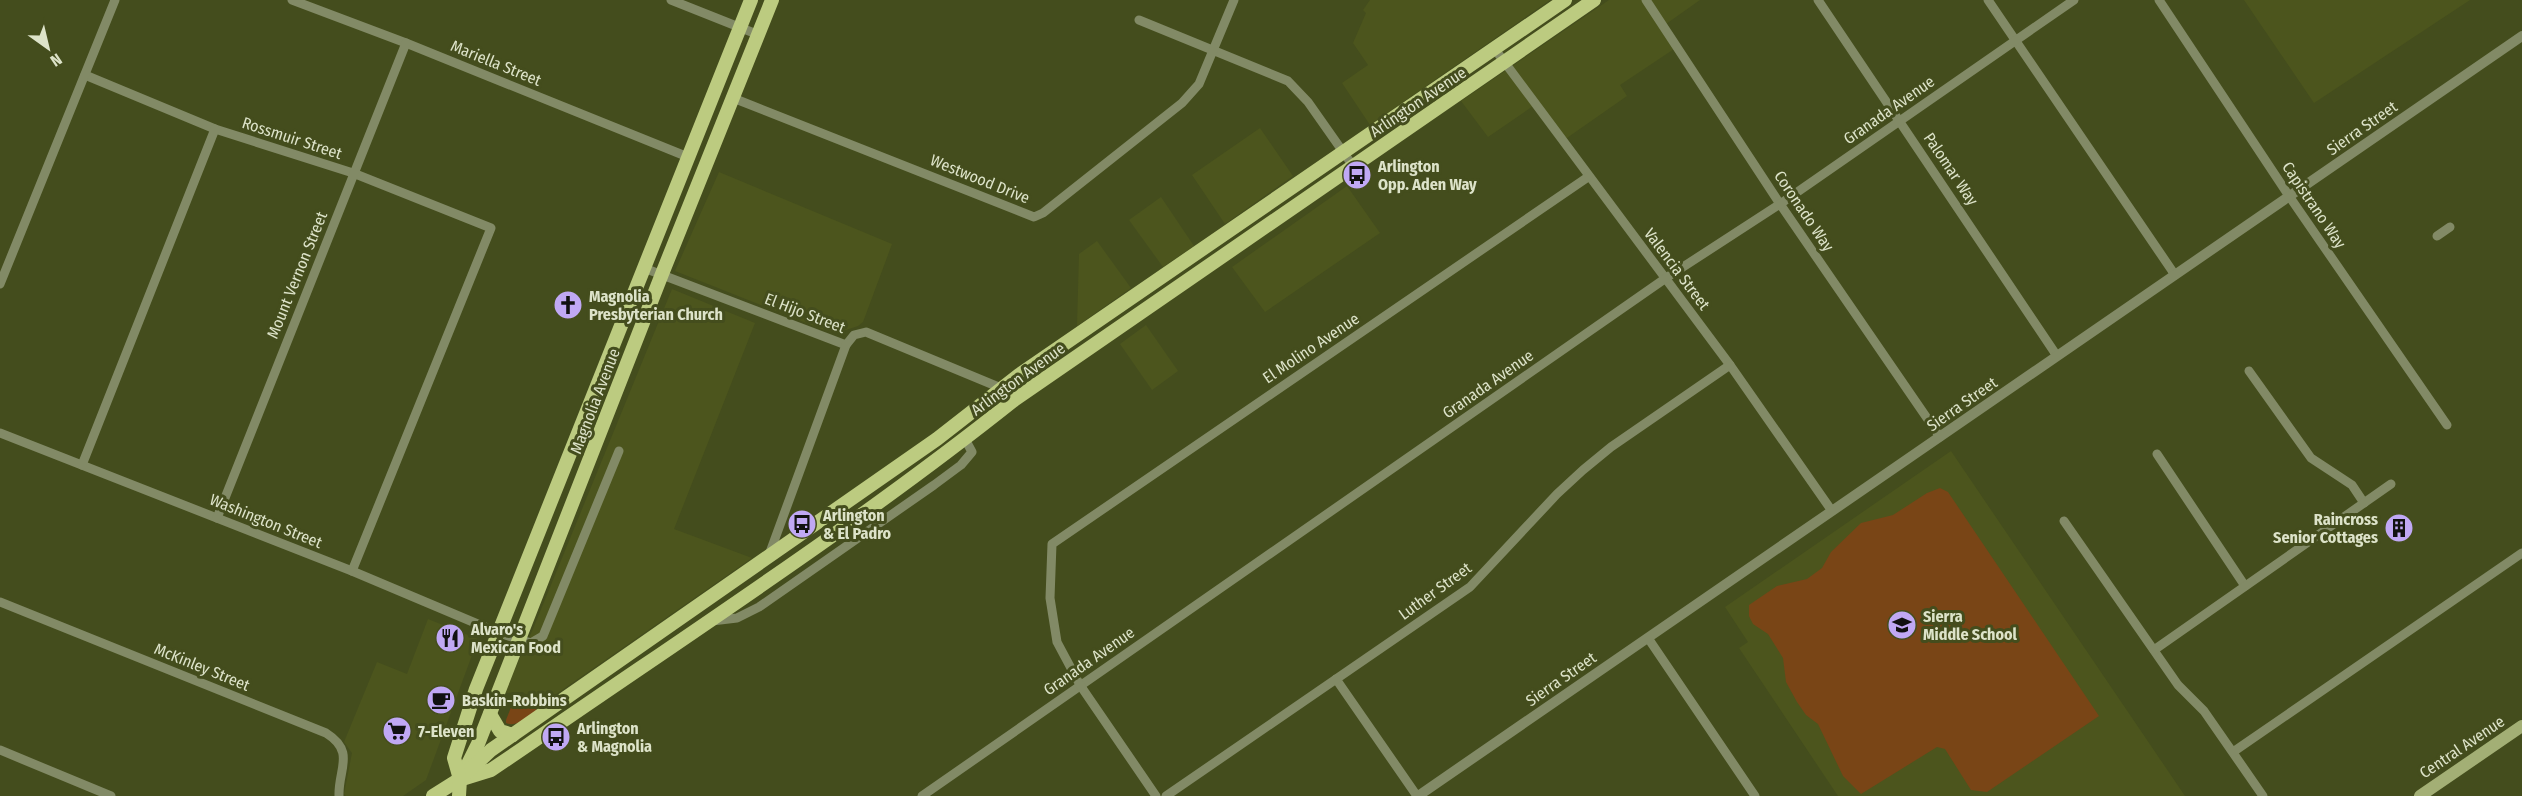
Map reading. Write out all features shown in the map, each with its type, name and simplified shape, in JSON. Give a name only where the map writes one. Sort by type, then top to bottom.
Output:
[{"type":"main road","name":"Magnolia Avenue","points":[[459,796],[460,779],[454,758],[476,689],[751,0]]},
{"type":"main road","name":"Magnolia Avenue","points":[[460,779],[478,744],[520,640],[662,274],[772,0]]},
{"type":"main road","name":"Arlington Avenue","points":[[433,796],[460,779],[491,750],[937,439],[1001,388],[1565,0]]},
{"type":"main road","name":"Arlington Avenue","points":[[460,779],[491,770],[816,545],[965,439],[1014,400],[1594,0]]},
{"type":"main road","points":[[490,714],[500,730],[513,735]]},
{"type":"main road","name":"Central Avenue","points":[[2420,796],[2522,726]]},
{"type":"street","points":[[0,284],[115,0]]},
{"type":"street","name":"Mariella Street","points":[[292,0],[406,43],[688,157]]},
{"type":"street","points":[[671,0],[759,35]]},
{"type":"street","name":"Westwood Drive","points":[[733,98],[1034,217],[1043,213],[1182,103],[1199,84],[1234,0]]},
{"type":"street","name":"Coronado Way","points":[[1646,0],[1780,204],[1940,437]]},
{"type":"street","name":"Palomar Way","points":[[1818,0],[1901,120],[2057,356]]},
{"type":"street","points":[[1988,0],[2175,275]]},
{"type":"street","name":"Granada Avenue","points":[[922,796],[1666,278],[1780,204],[2074,0]]},
{"type":"street","name":"Capistrano Way","points":[[2159,0],[2289,196],[2447,425]]},
{"type":"street","points":[[1139,20],[1288,81],[1308,102],[1353,166]]},
{"type":"street","name":"Sierra Street","points":[[1418,796],[2522,36]]},
{"type":"street","name":"Mount Vernon Street","points":[[217,518],[406,43]]},
{"type":"street","name":"Valencia Street","points":[[1494,48],[1730,365],[1832,511]]},
{"type":"street","name":"Rossmuir Street","points":[[85,75],[215,129],[353,173],[491,228],[352,571]]},
{"type":"street","points":[[82,465],[215,129]]},
{"type":"street","name":"El Molino Avenue","points":[[1080,685],[1057,642],[1050,598],[1052,544],[1588,177]]},
{"type":"street","points":[[2437,236],[2450,227]]},
{"type":"street","name":"El Hijo Street","points":[[644,268],[846,345],[854,335],[866,332],[1001,388],[1014,400]]},
{"type":"street","points":[[768,558],[846,345]]},
{"type":"street","name":"Luther Street","points":[[1166,796],[1470,588],[1557,494],[1583,470],[1611,447],[1730,365]]},
{"type":"street","points":[[2249,371],[2311,458],[2333,470],[2352,485],[2364,503]]},
{"type":"street","name":"Washington Street","points":[[0,433],[352,571],[520,640]]},
{"type":"street","points":[[706,622],[737,618],[759,607],[827,560],[961,465],[972,452],[965,439]]},
{"type":"street","points":[[520,640],[531,643],[543,636],[619,451]]},
{"type":"street","points":[[2157,454],[2245,586]]},
{"type":"street","points":[[2154,650],[2391,484]]},
{"type":"street","points":[[2064,521],[2178,685],[2204,711],[2264,796]]},
{"type":"street","points":[[816,545],[827,560]]},
{"type":"street","points":[[2233,752],[2520,558]]},
{"type":"street","name":"McKinley Street","points":[[0,602],[326,733],[334,738],[342,749],[344,759],[339,796]]},
{"type":"street","points":[[1648,638],[1755,796]]},
{"type":"street","points":[[1336,679],[1418,796]]},
{"type":"street","points":[[1080,685],[1156,796]]},
{"type":"street","points":[[0,750],[111,796]]},
{"type":"shaded area","points":[[1370,0],[1550,0],[1370,125],[1342,83],[1368,65],[1353,43],[1366,13],[1363,10]]},
{"type":"shaded area","points":[[1609,0],[1700,0],[1666,24],[1680,45],[1620,85],[1627,96],[1564,140],[1536,104],[1488,137],[1461,101]]},
{"type":"shaded area","points":[[2244,0],[2470,0],[2314,103]]},
{"type":"shaded area","points":[[1260,128],[1293,176],[1225,224],[1192,175]]},
{"type":"shaded area","points":[[719,172],[892,244],[863,322],[837,333],[824,330],[675,271]]},
{"type":"shaded area","points":[[1347,186],[1380,233],[1265,312],[1232,267]]},
{"type":"shaded area","points":[[1161,197],[1194,246],[1163,267],[1129,220]]},
{"type":"shaded area","points":[[1097,241],[1131,288],[1077,326],[1079,254]]},
{"type":"shaded area","points":[[672,289],[755,323],[674,529],[752,558],[539,706],[523,692],[504,693],[533,629]]},
{"type":"shaded area","points":[[1146,325],[1178,371],[1152,390],[1120,344]]},
{"type":"shaded area","name":"Sierra Middle School","points":[[1951,451],[2185,796],[1838,796],[1739,648],[1748,642],[1725,607]]},
{"type":"shaded area","name":"Sierra Middle School","points":[[1940,488],[1948,492],[2099,716],[1987,792],[1971,790],[1945,749],[1937,747],[1861,794],[1843,776],[1818,724],[1806,715],[1797,702],[1786,682],[1783,658],[1768,634],[1753,624],[1749,616],[1749,605],[1777,586],[1807,579],[1822,568],[1831,552],[1861,523],[1893,515],[1927,493]]},
{"type":"shaded area","points":[[428,619],[478,639],[426,780],[403,796],[346,796],[344,794],[352,753],[344,742],[377,662],[407,674]]},
{"type":"shaded area","points":[[519,696],[537,710],[518,723],[506,723],[515,697]]},
{"type":"place","name":"Arlington Opp. Aden Way","points":[[1357,175]]},
{"type":"place","name":"Magnolia Presbyterian Church","points":[[568,305]]},
{"type":"place","name":"Arlington & El Padro","points":[[802,524]]},
{"type":"place","name":"Raincross Senior Cottages","points":[[2399,528]]},
{"type":"place","name":"Sierra Middle School","points":[[1902,625]]},
{"type":"place","name":"Alvaro's Mexican Food","points":[[450,638]]},
{"type":"place","name":"Baskin-Robbins","points":[[441,700]]},
{"type":"place","name":"7-Eleven","points":[[397,731]]},
{"type":"place","name":"Arlington & Magnolia","points":[[556,737]]}]
